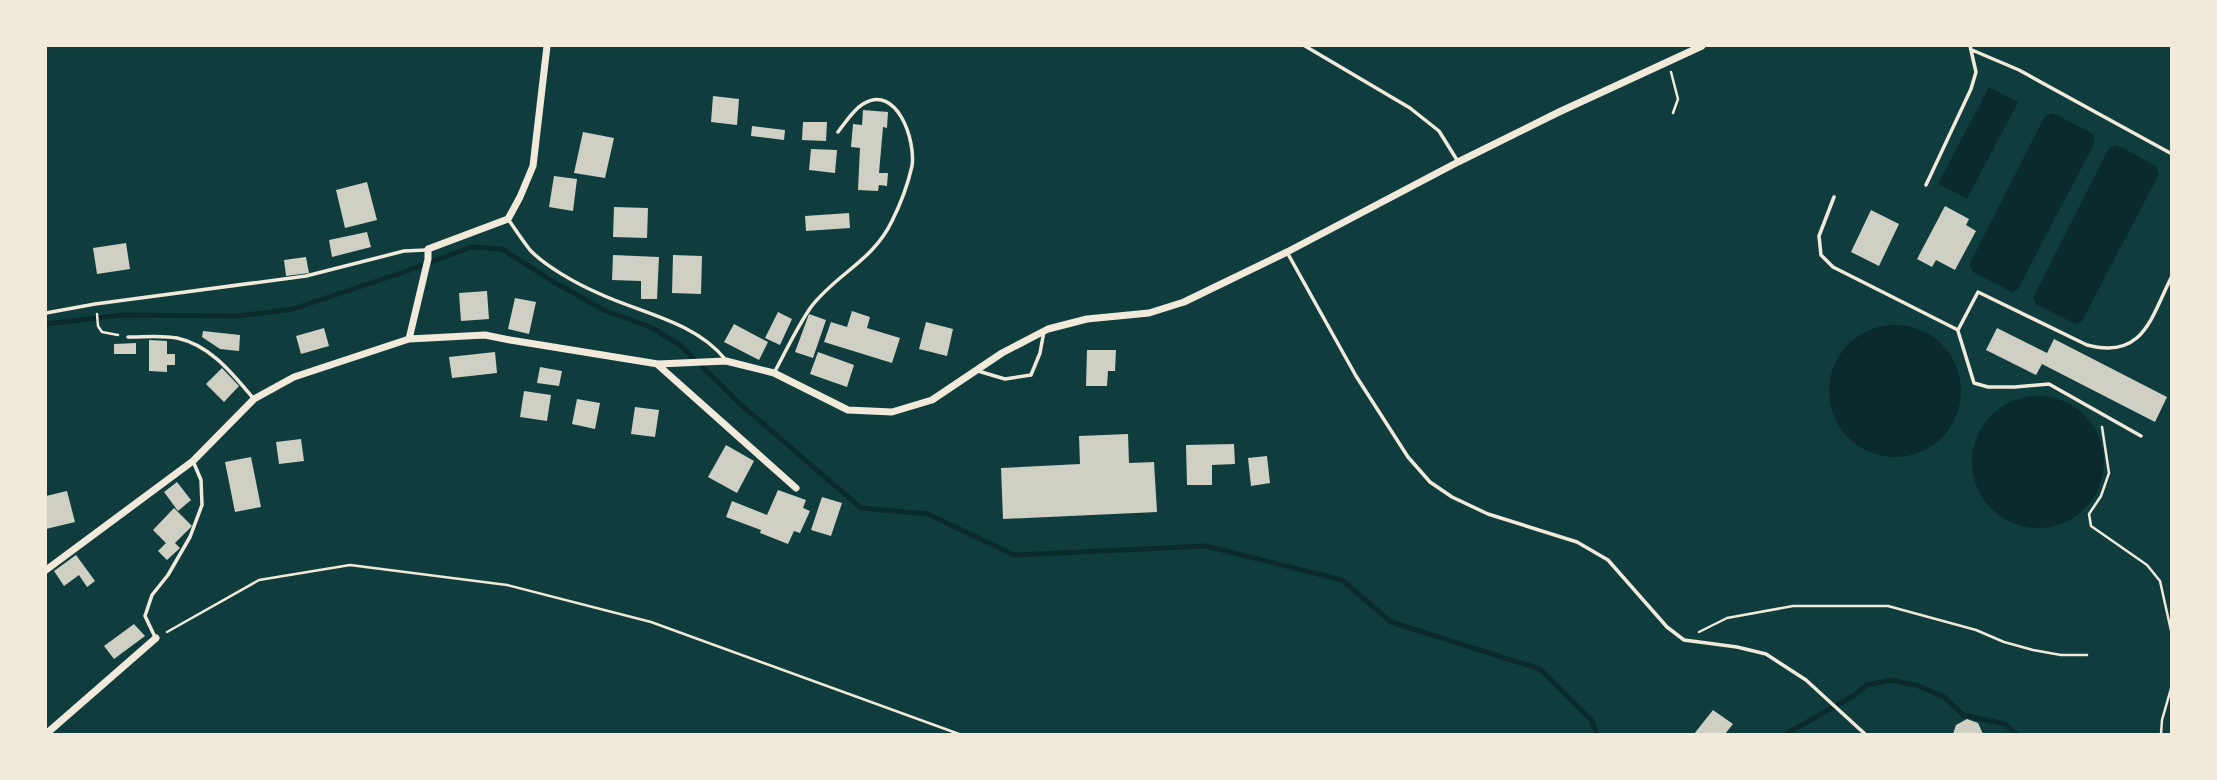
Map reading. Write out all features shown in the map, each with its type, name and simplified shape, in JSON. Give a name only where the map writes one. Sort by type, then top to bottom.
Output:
[{"type":"street","points":[[410,339],[428,260],[428,249],[508,219],[520,197],[533,166],[547,46]]},
{"type":"street","points":[[46,570],[193,460],[254,399],[294,377],[410,339],[485,335],[657,364],[726,361],[774,373],[848,410],[892,412],[932,400],[1017,344],[1044,331],[1087,319],[1149,313],[1184,302],[1559,112],[1702,46]]},
{"type":"street","points":[[657,364],[796,488]]},
{"type":"street","points":[[46,734],[156,639]]},
{"type":"lane","points":[[1305,46],[1410,108],[1440,131],[1458,162]]},
{"type":"lane","points":[[1971,48],[2019,70],[2172,154]]},
{"type":"lane","points":[[1926,185],[1972,89],[1976,72],[1971,48]]},
{"type":"lane","points":[[774,373],[811,307],[880,243],[892,222],[912,164],[908,136],[890,102],[881,99],[863,104],[838,132]]},
{"type":"lane","points":[[1834,197],[1819,236],[1821,255],[1833,267],[1958,330]]},
{"type":"lane","points":[[508,219],[531,251],[560,272],[597,293],[668,320],[713,344],[726,361]]},
{"type":"lane","points":[[46,313],[306,276],[404,251],[428,249]]},
{"type":"lane","points":[[1287,252],[1356,376],[1408,457],[1430,482],[1452,497],[1488,514],[1577,541],[1608,560],[1667,627],[1684,639],[1766,654],[1789,668],[1865,734]]},
{"type":"lane","points":[[2141,436],[2049,384],[1988,387],[1974,383],[1958,330],[1978,292],[2087,345],[2105,349],[2121,348],[2144,332],[2172,276]]},
{"type":"lane","points":[[976,370],[1005,379],[1031,375],[1040,353],[1044,331]]},
{"type":"lane","points":[[128,337],[165,337],[180,339],[197,346],[213,355],[254,399]]},
{"type":"lane","points":[[156,639],[145,616],[152,595],[168,575],[190,537],[202,505],[201,480],[193,460]]},
{"type":"path","points":[[1667,62],[1678,100],[1673,113]]},
{"type":"path","points":[[96,310],[98,326],[102,332],[128,337]]},
{"type":"path","points":[[2102,414],[2109,473],[2101,496],[2089,514],[2091,526],[2147,565],[2160,581],[2172,635]]},
{"type":"path","points":[[156,639],[259,580],[350,565],[507,586],[651,622],[959,734]]},
{"type":"path","points":[[1684,639],[1727,618],[1793,606],[1888,606],[1976,630],[2033,650],[2061,655],[2087,655]]},
{"type":"path","points":[[2161,734],[2172,685]]},
{"type":"water","points":[[1989,87],[2018,102],[1967,199],[1938,184]]},
{"type":"water","points":[[2053,113],[2093,134],[2095,142],[2018,289],[2012,292],[1973,272],[1969,265],[2045,116]]},
{"type":"water","points":[[2117,145],[2156,166],[2159,174],[2082,321],[2075,324],[2036,304],[2033,298],[2109,148]]},
{"type":"water","points":[[1895,325],[1920,330],[1941,345],[1956,366],[1961,391],[1956,416],[1941,437],[1920,452],[1895,457],[1870,452],[1849,437],[1834,416],[1829,391],[1834,366],[1849,345],[1870,330]]},
{"type":"water","points":[[2038,396],[2063,401],[2085,415],[2099,437],[2104,462],[2099,487],[2085,509],[2063,523],[2038,528],[2013,523],[1991,509],[1977,487],[1972,462],[1977,437],[1991,415],[2013,401]]},
{"type":"building","points":[[713,96],[739,99],[737,125],[711,122]]},
{"type":"building","points":[[863,110],[888,112],[887,128],[883,127],[879,173],[888,173],[887,186],[879,185],[878,191],[858,190],[860,148],[851,147],[853,124],[862,125]]},
{"type":"building","points":[[803,122],[827,122],[826,141],[802,140]]},
{"type":"building","points":[[752,126],[785,130],[784,140],[751,136]]},
{"type":"building","points":[[583,132],[614,138],[605,178],[574,173]]},
{"type":"building","points":[[811,149],[837,150],[835,173],[809,170]]},
{"type":"building","points":[[554,176],[577,179],[573,211],[549,207]]},
{"type":"building","points":[[367,182],[377,220],[345,228],[336,190]]},
{"type":"building","points":[[1945,206],[1969,219],[1966,225],[1976,231],[1955,270],[1936,260],[1932,267],[1917,259]]},
{"type":"building","points":[[614,207],[648,208],[647,238],[613,237]]},
{"type":"building","points":[[1871,210],[1899,224],[1879,266],[1851,252]]},
{"type":"building","points":[[849,213],[850,228],[806,231],[805,216]]},
{"type":"building","points":[[367,232],[371,247],[332,257],[329,240]]},
{"type":"building","points":[[126,243],[130,269],[97,274],[93,248]]},
{"type":"building","points":[[613,255],[659,257],[657,299],[641,299],[641,281],[612,280]]},
{"type":"building","points":[[673,255],[702,256],[701,294],[672,293]]},
{"type":"building","points":[[306,257],[309,273],[286,276],[284,260]]},
{"type":"building","points":[[487,291],[489,319],[461,321],[459,293]]},
{"type":"building","points":[[515,298],[536,302],[529,334],[508,329]]},
{"type":"building","points":[[852,311],[870,317],[867,328],[900,338],[892,363],[824,342],[831,322],[847,327]]},
{"type":"building","points":[[778,312],[792,319],[780,345],[765,338]]},
{"type":"building","points":[[809,314],[826,320],[813,358],[795,352]]},
{"type":"building","points":[[926,322],[953,329],[947,356],[919,349]]},
{"type":"building","points":[[734,324],[768,342],[759,360],[724,342]]},
{"type":"building","points":[[324,328],[329,346],[301,354],[296,336]]},
{"type":"building","points":[[1997,328],[2047,353],[2054,339],[2167,397],[2155,422],[2042,364],[2036,375],[1986,350]]},
{"type":"building","points":[[203,331],[240,335],[239,351],[220,349],[202,337]]},
{"type":"building","points":[[149,340],[167,341],[167,354],[175,354],[175,365],[167,365],[167,372],[149,371]]},
{"type":"building","points":[[136,343],[136,354],[114,354],[114,344]]},
{"type":"building","points":[[1087,350],[1116,350],[1115,371],[1108,371],[1107,386],[1086,386]]},
{"type":"building","points":[[495,352],[497,373],[452,378],[449,357]]},
{"type":"building","points":[[818,352],[854,365],[847,387],[810,374]]},
{"type":"building","points":[[540,367],[562,371],[559,386],[537,383]]},
{"type":"building","points":[[222,368],[239,386],[224,402],[206,384]]},
{"type":"building","points":[[524,391],[551,395],[547,421],[520,417]]},
{"type":"building","points":[[577,399],[600,403],[595,429],[572,424]]},
{"type":"building","points":[[635,407],[659,410],[655,437],[631,434]]},
{"type":"building","points":[[1128,434],[1129,463],[1154,462],[1157,512],[1003,519],[1001,468],[1080,464],[1079,436]]},
{"type":"building","points":[[301,439],[304,461],[279,464],[276,442]]},
{"type":"building","points":[[1234,444],[1235,464],[1212,465],[1212,485],[1187,485],[1186,445]]},
{"type":"building","points":[[726,445],[754,461],[737,493],[708,477]]},
{"type":"building","points":[[1267,456],[1270,483],[1251,486],[1248,458]]},
{"type":"building","points":[[251,457],[261,507],[235,512],[225,462]]},
{"type":"building","points":[[177,482],[191,500],[178,511],[164,492]]},
{"type":"building","points":[[778,490],[806,500],[803,508],[810,511],[800,533],[794,531],[788,544],[726,517],[732,501],[767,515]]},
{"type":"building","points":[[67,491],[75,522],[46,529],[46,496]]},
{"type":"building","points":[[822,497],[842,503],[831,536],[811,530]]},
{"type":"building","points":[[174,508],[192,526],[175,543],[180,548],[167,560],[158,551],[166,543],[153,530]]},
{"type":"building","points":[[76,555],[95,581],[87,587],[79,575],[64,586],[54,571]]},
{"type":"building","points":[[134,624],[145,636],[114,659],[104,646]]},
{"type":"building","points":[[1713,710],[1733,724],[1725,734],[1694,734]]},
{"type":"building","points":[[1967,719],[1978,723],[1983,734],[1953,734],[1956,725]]},
{"type":"waterway","points":[[46,324],[122,315],[239,316],[293,309],[471,247],[502,249],[604,310],[652,328],[680,345],[739,403],[861,508],[928,514],[1014,555],[1206,546],[1342,580],[1391,622],[1540,669],[1592,721],[1597,734]]},
{"type":"waterway","points":[[1786,734],[1853,696],[1867,685],[1892,680],[1919,686],[1944,697],[1963,715],[2005,724],[2016,734]]}]
